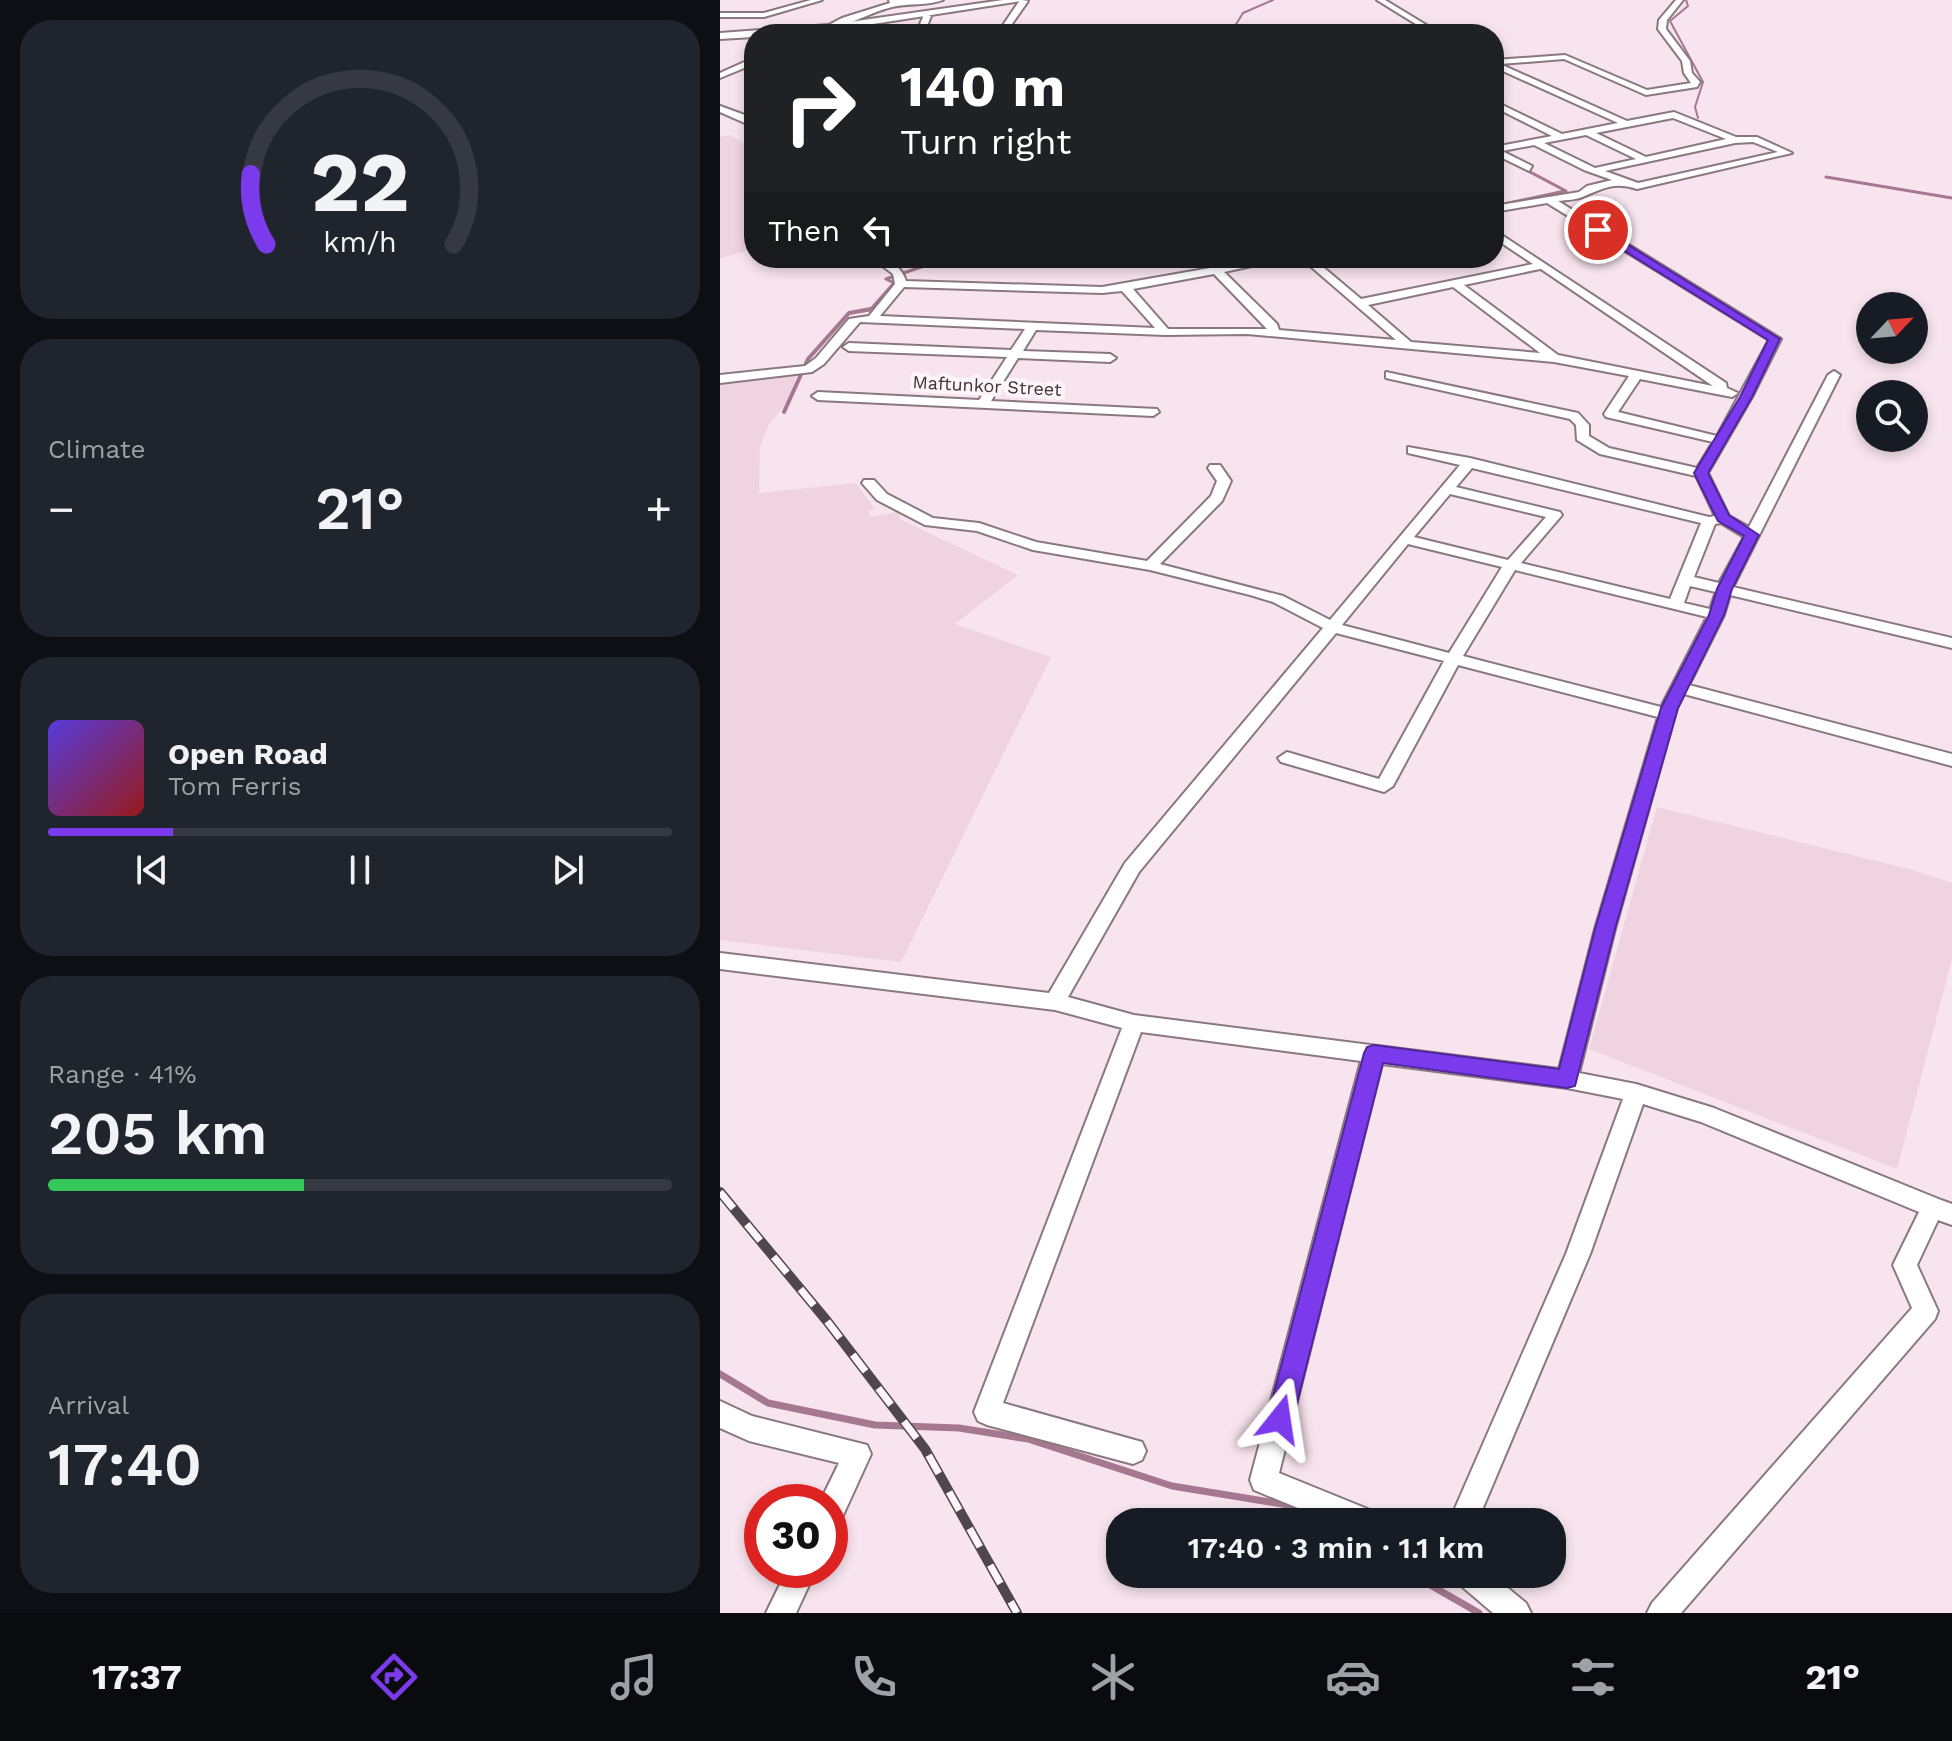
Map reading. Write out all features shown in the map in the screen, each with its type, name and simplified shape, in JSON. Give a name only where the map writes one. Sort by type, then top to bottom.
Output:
[{"type":"main road","points":[[857,24],[1021,0]]},
{"type":"main road","points":[[720,36],[744,35]]},
{"type":"street","points":[[720,15],[764,15],[819,0]]},
{"type":"street","points":[[838,24],[893,2],[940,0]]},
{"type":"street","points":[[1008,24],[1025,1],[1021,0]]},
{"type":"street","points":[[1380,0],[1420,24]]},
{"type":"street","points":[[1504,62],[1565,57],[1646,93],[1694,85],[1696,82],[1688,73],[1686,61],[1662,29],[1663,20],[1680,0]]},
{"type":"street","points":[[923,15],[927,16],[924,24]]},
{"type":"street","points":[[720,76],[727,68],[744,64]]},
{"type":"street","points":[[1504,68],[1626,124]]},
{"type":"street","points":[[720,109],[744,118]]},
{"type":"street","points":[[1504,109],[1563,138]]},
{"type":"street","points":[[1504,148],[1677,115],[1735,140]]},
{"type":"street","points":[[1587,132],[1645,160]]},
{"type":"street","points":[[1504,207],[1582,194],[1590,188],[1775,148],[1754,139],[1735,140],[1596,170]]},
{"type":"street","points":[[1537,143],[1622,181]]},
{"type":"street","points":[[1504,155],[1529,168]]},
{"type":"street","points":[[1548,199],[1775,339],[1746,397],[1701,473],[1716,519],[1675,605]]},
{"type":"street","points":[[1504,240],[1732,393]]},
{"type":"street","points":[[1360,303],[1540,266]]},
{"type":"street","points":[[891,268],[898,273],[901,284]]},
{"type":"street","points":[[901,284],[1102,290],[1232,268]]},
{"type":"street","points":[[1319,268],[1408,345]]},
{"type":"street","points":[[1217,271],[1273,326],[1273,333]]},
{"type":"street","points":[[1454,283],[1554,358]]},
{"type":"street","points":[[872,319],[901,284]]},
{"type":"street","points":[[1125,287],[1165,332]]},
{"type":"street","points":[[720,379],[808,369],[820,361],[853,321],[872,319],[1165,332],[1273,333],[1554,358],[1746,397]]},
{"type":"street","points":[[983,404],[1032,327]]},
{"type":"street","points":[[849,347],[1110,358]]},
{"type":"street","points":[[1637,374],[1610,414],[1719,440]]},
{"type":"street","points":[[1390,375],[1574,416],[1583,421],[1585,428],[1582,437],[1605,451],[1701,473]]},
{"type":"street","points":[[1567,1079],[1605,929],[1668,714],[1716,615],[1724,589],[1834,375]]},
{"type":"street","name":"Maftunkor Street","points":[[818,396],[1153,412]]},
{"type":"street","points":[[1413,450],[1716,519],[1751,535]]},
{"type":"street","points":[[1055,1002],[1132,868],[1470,462]]},
{"type":"street","points":[[1150,566],[1217,498],[1224,481],[1215,468]]},
{"type":"street","points":[[869,483],[882,497],[930,522],[979,527],[1033,546],[1150,566],[1278,599],[1332,627],[1668,714]]},
{"type":"street","points":[[1287,758],[1384,786],[1454,658],[1510,566],[1555,515],[1447,489]]},
{"type":"street","points":[[1405,539],[1716,615]]},
{"type":"street","points":[[1686,580],[1952,643]]},
{"type":"street","points":[[1679,688],[1952,760]]},
{"type":"street","points":[[720,961],[1055,1002],[1134,1023],[1567,1079],[1636,1093],[1706,1114],[1942,1211],[1905,1265],[1926,1311],[1662,1613]]},
{"type":"street","points":[[1133,1451],[987,1412],[1134,1023]]},
{"type":"street","points":[[1331,1508],[1264,1480],[1374,1053]]},
{"type":"street","points":[[1469,1508],[1578,1254],[1636,1093]]},
{"type":"street","points":[[720,1414],[749,1428],[858,1454],[844,1484]]},
{"type":"street","points":[[781,1613],[793,1588]]},
{"type":"street","points":[[1486,1588],[1516,1613]]},
{"type":"shaded area","points":[[730,135],[744,143],[744,252],[720,258],[720,137]]},
{"type":"shaded area","points":[[797,372],[791,397],[768,426],[760,447],[759,493],[856,483],[875,509],[868,510],[871,517],[898,512],[901,520],[1018,575],[955,624],[1051,657],[901,962],[720,940],[720,380]]},
{"type":"shaded area","points":[[1657,807],[1909,869],[1952,883],[1952,959],[1897,1169],[1589,1049]]},
{"type":"waterway","points":[[1236,24],[1243,13],[1273,0]]},
{"type":"waterway","points":[[1686,0],[1688,6],[1670,21],[1703,82],[1695,107],[1698,118]]},
{"type":"waterway","points":[[1517,165],[1566,191]]},
{"type":"waterway","points":[[1826,177],[1952,198]]},
{"type":"waterway","points":[[1504,204],[1565,191]]},
{"type":"waterway","points":[[871,309],[894,283],[886,279],[918,268]]},
{"type":"waterway","points":[[784,412],[808,359],[849,313],[871,309]]},
{"type":"waterway","points":[[861,311],[871,309]]},
{"type":"waterway","points":[[720,1374],[768,1403],[875,1425],[959,1428],[1028,1439],[1172,1486],[1297,1508]]},
{"type":"waterway","points":[[1435,1588],[1479,1613]]},
{"type":"railway","points":[[720,1192],[827,1321],[925,1449],[1017,1613]]},
{"type":"route","points":[[1280,1419],[1374,1053],[1567,1079],[1605,929],[1669,708],[1716,615],[1724,589],[1751,535],[1723,518],[1701,473],[1714,446],[1746,397],[1775,339],[1598,230]]}]
